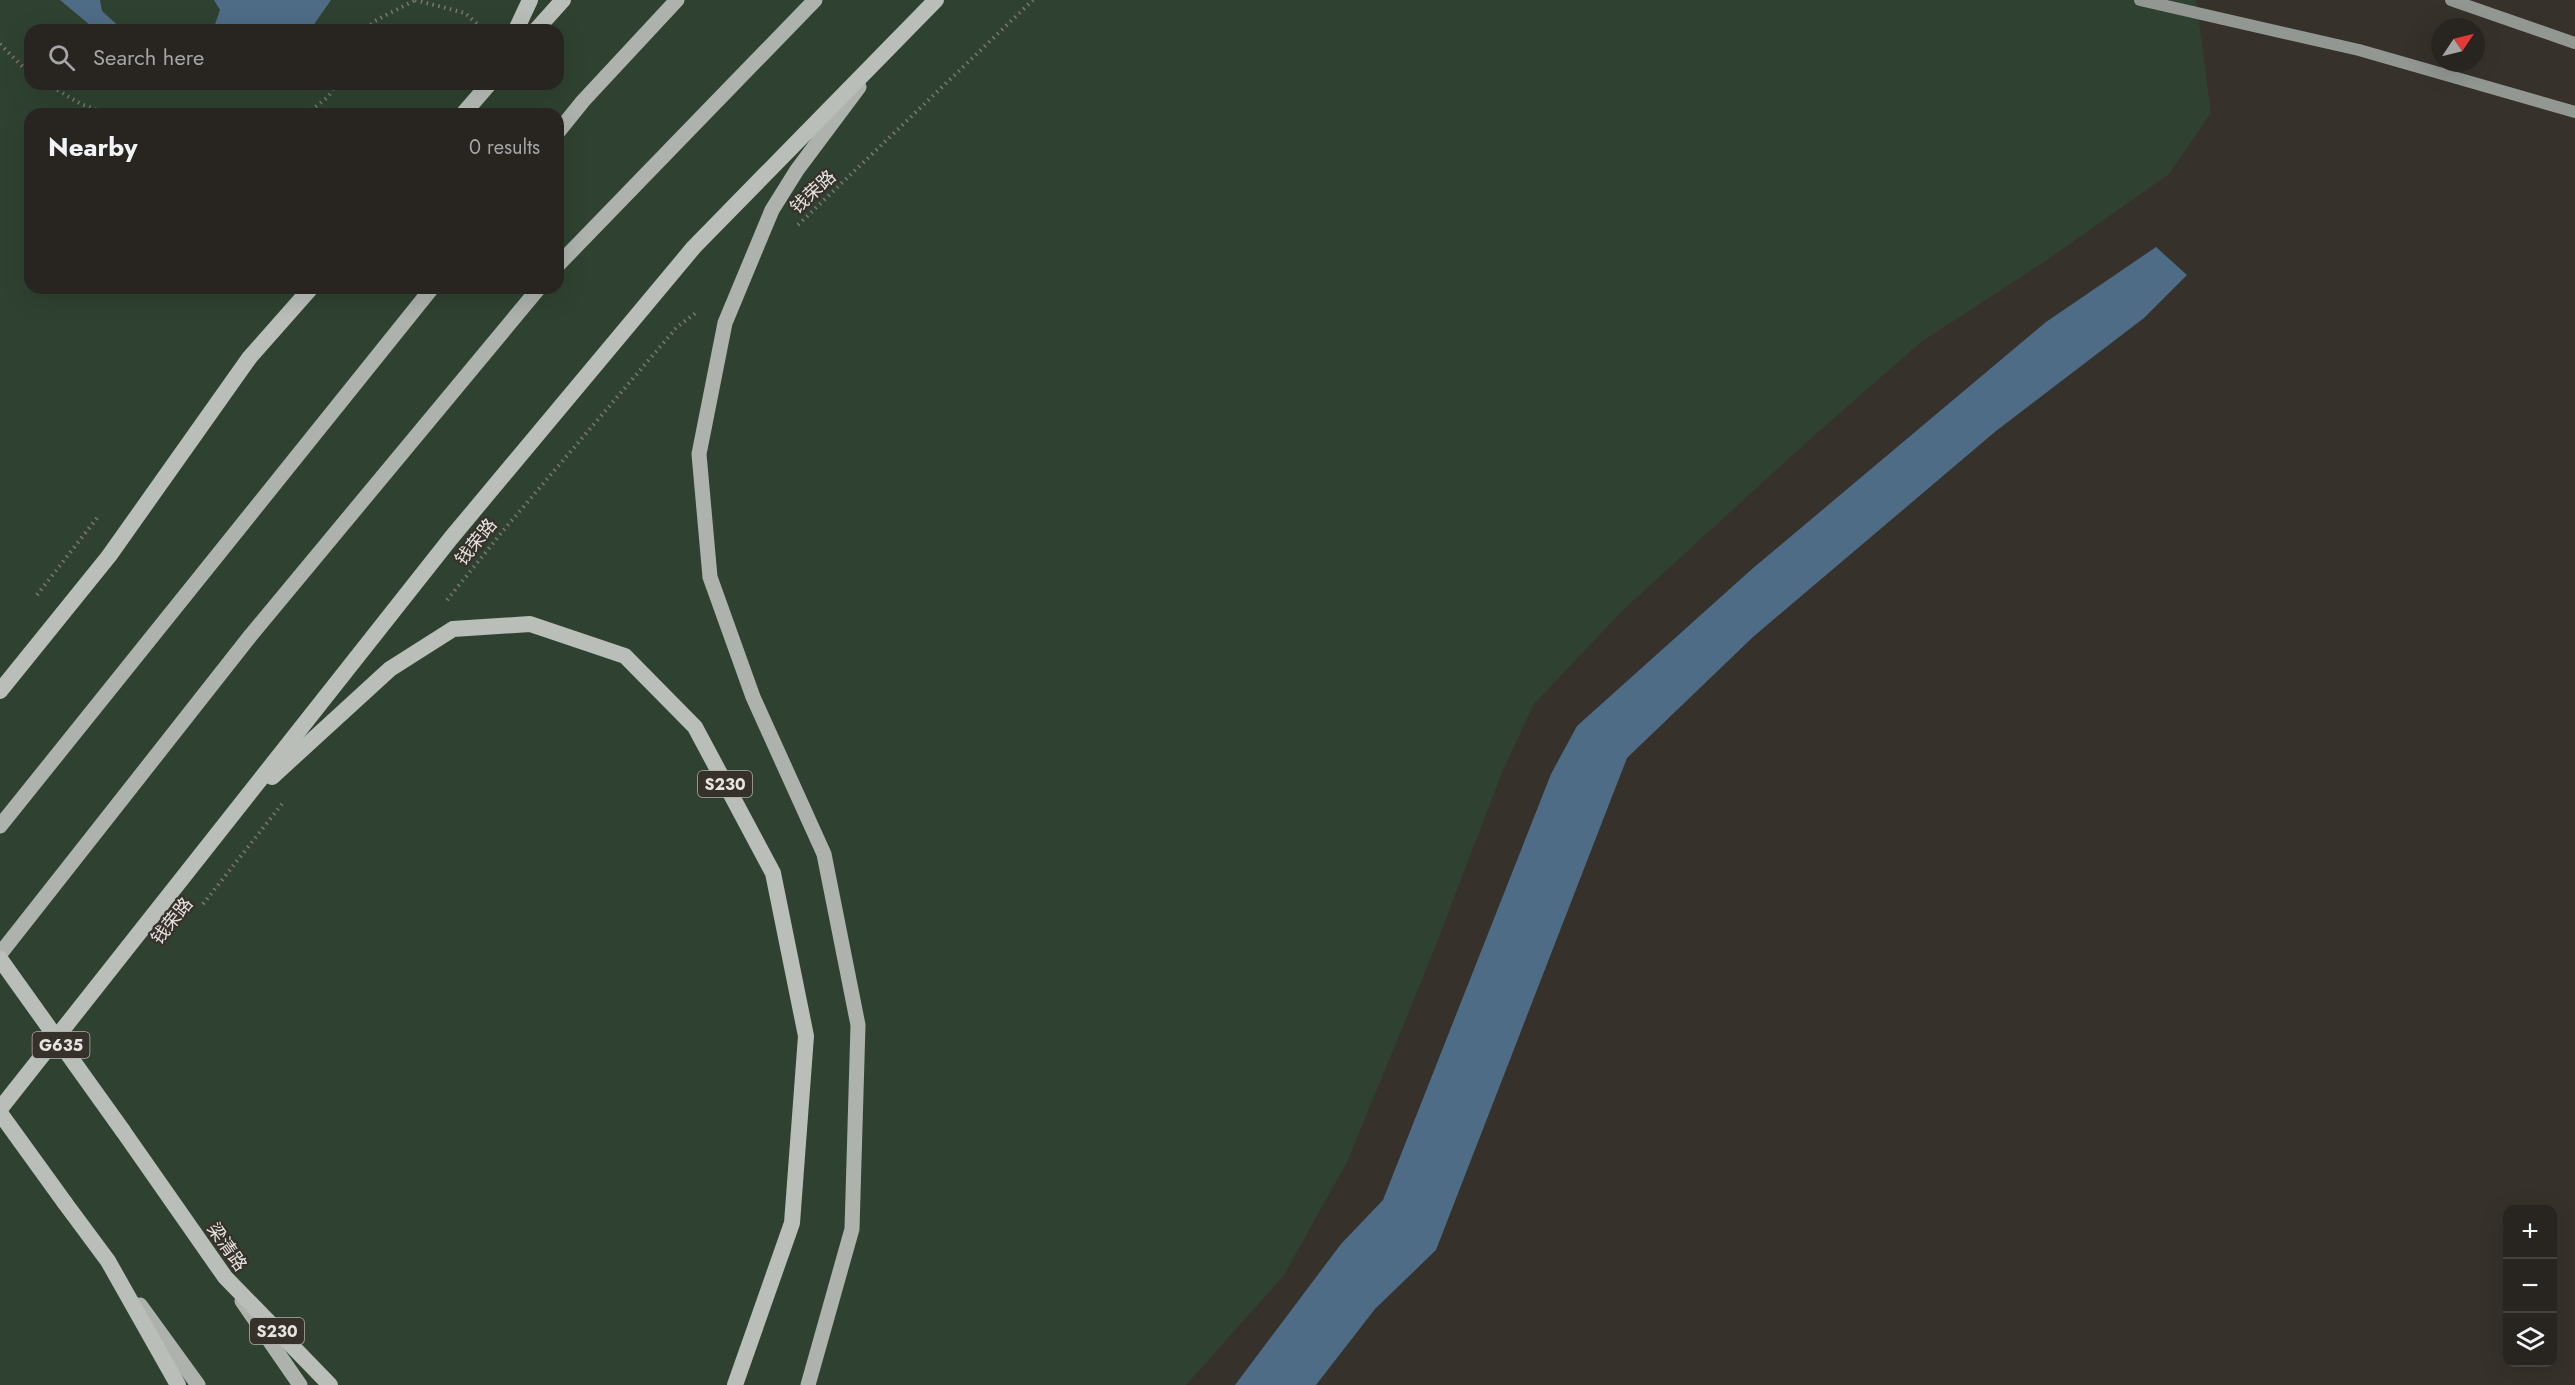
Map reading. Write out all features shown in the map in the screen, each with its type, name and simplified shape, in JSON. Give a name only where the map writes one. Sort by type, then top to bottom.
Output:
[{"type":"highway","points":[[519,24],[530,0]]},
{"type":"highway","points":[[541,24],[563,0]]},
{"type":"highway","points":[[178,1385],[108,1262],[0,1111],[451,538],[694,247],[936,0]]},
{"type":"highway","points":[[468,108],[484,90]]},
{"type":"highway","points":[[0,691],[109,556],[250,357],[306,294]]},
{"type":"highway","name":"S230","points":[[236,810],[390,669],[453,629],[530,624],[625,656],[695,727],[773,873],[806,1036],[792,1223],[735,1385]]},
{"type":"highway","name":"梁清路","points":[[0,959],[225,1277]]},
{"type":"highway","name":"S230","points":[[225,1277],[330,1385]]},
{"type":"main road","points":[[564,125],[677,0]]},
{"type":"main road","points":[[564,259],[815,0]]},
{"type":"main road","points":[[2140,0],[2359,50],[2575,112]]},
{"type":"main road","points":[[2451,0],[2575,43]]},
{"type":"main road","points":[[808,1385],[852,1229],[858,1025],[824,854],[753,697],[710,577],[699,453],[725,323],[771,210],[797,170],[890,45]]},
{"type":"main road","points":[[0,826],[427,294]]},
{"type":"main road","points":[[0,954],[251,635],[534,294]]},
{"type":"main road","points":[[108,1262],[198,1385]]},
{"type":"main road","name":"梁清路","points":[[225,1277],[300,1385]]},
{"type":"path","points":[[372,24],[415,0],[465,13],[477,24]]},
{"type":"path","name":"钱荣路","points":[[796,227],[1033,0]]},
{"type":"path","points":[[0,44],[24,68]]},
{"type":"path","points":[[57,90],[92,108]]},
{"type":"path","points":[[314,108],[328,97],[332,90]]},
{"type":"path","name":"钱荣路","points":[[441,606],[677,327],[703,308]]},
{"type":"path","name":"钱荣路","points":[[199,909],[287,798]]},
{"type":"green space","points":[[0,0],[2196,0],[2211,113],[2169,174],[2044,262],[1921,342],[1809,440],[1623,610],[1534,704],[1503,770],[1430,960],[1348,1160],[1284,1275],[1186,1385],[0,1385]]},
{"type":"water","points":[[60,0],[100,0],[102,11],[116,24],[89,24]]},
{"type":"water","points":[[214,0],[331,0],[314,24],[215,24],[220,10]]},
{"type":"water","points":[[2156,247],[2187,275],[2144,318],[1996,431],[1753,637],[1627,758],[1436,1250],[1375,1309],[1316,1385],[1235,1385],[1341,1244],[1383,1200],[1551,774],[1577,726],[1752,569],[2046,322]]}]
